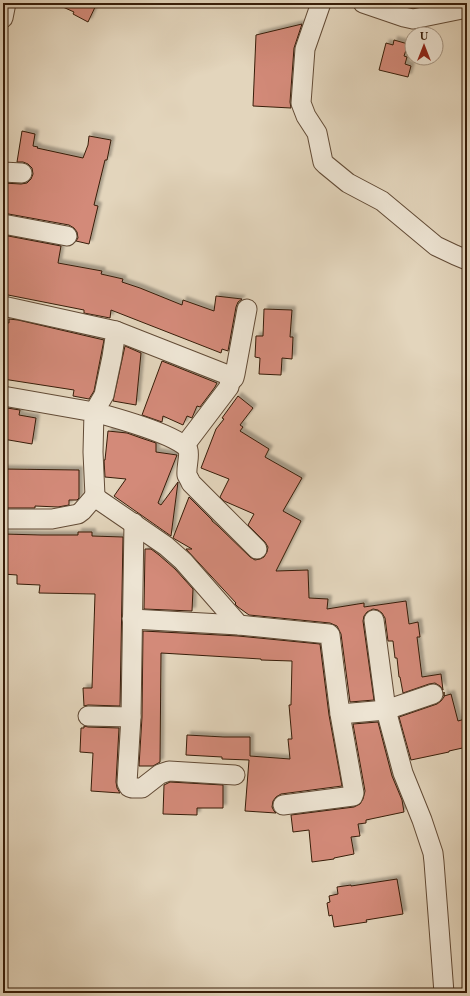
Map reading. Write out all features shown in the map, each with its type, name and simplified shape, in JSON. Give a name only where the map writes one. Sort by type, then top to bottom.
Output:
[{"type":"street","points":[[3,18],[6,3]]},
{"type":"street","points":[[321,3],[305,49],[301,103],[306,116],[317,133],[323,162],[348,183],[382,201],[436,246],[455,256],[467,260]]},
{"type":"street","points":[[363,3],[413,19],[467,8]]},
{"type":"street","points":[[3,172],[22,173]]},
{"type":"street","points":[[3,224],[67,236]]},
{"type":"street","points":[[3,306],[116,331],[228,375],[230,378],[229,387],[185,445]]},
{"type":"street","points":[[230,382],[234,378],[235,374],[248,309]]},
{"type":"street","points":[[116,331],[104,396],[94,412],[93,452],[95,496],[166,546],[183,561],[239,625]]},
{"type":"street","points":[[3,396],[94,412],[132,422],[172,438],[185,445],[188,450],[187,476],[191,483],[257,549]]},
{"type":"street","points":[[3,519],[52,525],[78,514],[95,496]]},
{"type":"street","points":[[134,523],[131,717],[127,783],[129,787],[142,788],[160,774],[169,771],[235,775]]},
{"type":"street","points":[[132,619],[239,625],[329,634],[331,639],[340,714],[354,795],[283,805]]},
{"type":"street","points":[[374,620],[386,710],[402,774],[422,820],[433,854],[444,993]]},
{"type":"street","points":[[340,714],[386,710],[433,694]]},
{"type":"street","points":[[88,716],[131,717]]},
{"type":"building","points":[[54,3],[97,3],[88,22],[73,14],[74,12]]},
{"type":"building","points":[[302,24],[294,48],[290,102],[291,108],[253,106],[256,35]]},
{"type":"building","points":[[394,40],[404,43],[404,66],[411,66],[408,77],[379,70],[386,43],[393,45]]},
{"type":"building","points":[[22,131],[35,134],[33,146],[38,147],[37,148],[83,158],[88,145],[89,136],[111,140],[94,205],[98,206],[89,244],[76,241],[78,238],[77,232],[69,225],[3,213],[3,183],[27,183],[33,174],[32,168],[28,164],[17,162]]},
{"type":"building","points":[[3,235],[61,246],[58,263],[102,271],[101,274],[123,279],[122,282],[182,305],[183,300],[214,311],[216,296],[242,299],[238,302],[236,307],[228,351],[222,349],[221,353],[111,310],[110,318],[84,313],[84,310],[3,294]]},
{"type":"building","points":[[264,309],[292,310],[290,337],[293,337],[292,359],[282,358],[281,375],[259,374],[260,358],[255,357],[256,336],[263,336]]},
{"type":"building","points":[[9,319],[104,340],[94,391],[89,399],[73,396],[74,390],[3,379],[3,322],[9,323]]},
{"type":"building","points":[[125,346],[141,353],[136,405],[113,401]]},
{"type":"building","points":[[162,361],[217,383],[200,407],[197,406],[192,418],[187,416],[183,425],[163,416],[162,422],[142,415]]},
{"type":"building","points":[[238,396],[253,408],[240,425],[243,427],[240,431],[269,449],[265,457],[302,478],[283,511],[301,521],[276,571],[308,570],[309,598],[328,599],[327,609],[364,603],[364,607],[406,601],[409,624],[418,622],[420,637],[417,637],[422,677],[441,674],[443,690],[435,683],[403,693],[399,677],[397,658],[395,658],[393,641],[388,641],[385,618],[378,610],[373,609],[367,612],[363,621],[374,700],[350,702],[341,634],[337,626],[330,623],[249,615],[235,604],[236,603],[186,549],[192,549],[173,538],[189,497],[250,557],[255,560],[260,559],[264,557],[267,552],[268,547],[265,542],[248,525],[254,514],[224,501],[220,497],[229,479],[201,468],[216,429]]},
{"type":"building","points":[[7,408],[20,410],[19,415],[36,418],[32,444],[3,439],[3,414],[5,414]]},
{"type":"building","points":[[108,431],[127,433],[156,443],[156,452],[177,455],[158,503],[161,505],[178,482],[171,536],[114,496],[126,479],[105,477],[104,460]]},
{"type":"building","points":[[3,469],[79,470],[79,498],[77,500],[69,500],[69,505],[58,507],[35,506],[35,508],[3,508]]},
{"type":"building","points":[[78,532],[92,532],[92,536],[123,537],[120,706],[84,706],[83,688],[92,688],[95,594],[39,593],[40,585],[17,584],[17,575],[3,574],[3,534],[78,535]]},
{"type":"building","points":[[145,549],[151,549],[159,555],[175,569],[193,589],[192,611],[144,609]]},
{"type":"building","points":[[143,631],[238,636],[320,644],[329,715],[342,786],[281,794],[273,801],[272,807],[276,813],[245,811],[249,760],[186,755],[187,735],[250,737],[250,756],[290,759],[288,739],[292,739],[289,705],[291,705],[292,661],[161,653],[160,762],[153,766],[139,766],[142,717]]},
{"type":"building","points":[[451,694],[458,721],[465,719],[467,726],[467,747],[411,760],[399,717],[437,704],[444,696]]},
{"type":"building","points":[[378,722],[392,776],[402,800],[404,812],[366,820],[366,823],[358,824],[360,836],[351,837],[354,854],[312,862],[309,830],[293,832],[291,815],[354,807],[360,804],[365,791],[353,724]]},
{"type":"building","points":[[84,726],[119,728],[116,782],[120,793],[91,791],[93,753],[80,752],[81,728],[84,728]]},
{"type":"building","points":[[170,782],[223,785],[223,808],[197,808],[197,815],[163,814],[164,785]]},
{"type":"building","points":[[397,879],[403,914],[334,927],[332,915],[329,916],[327,903],[330,902],[329,896],[338,894],[337,887]]}]
